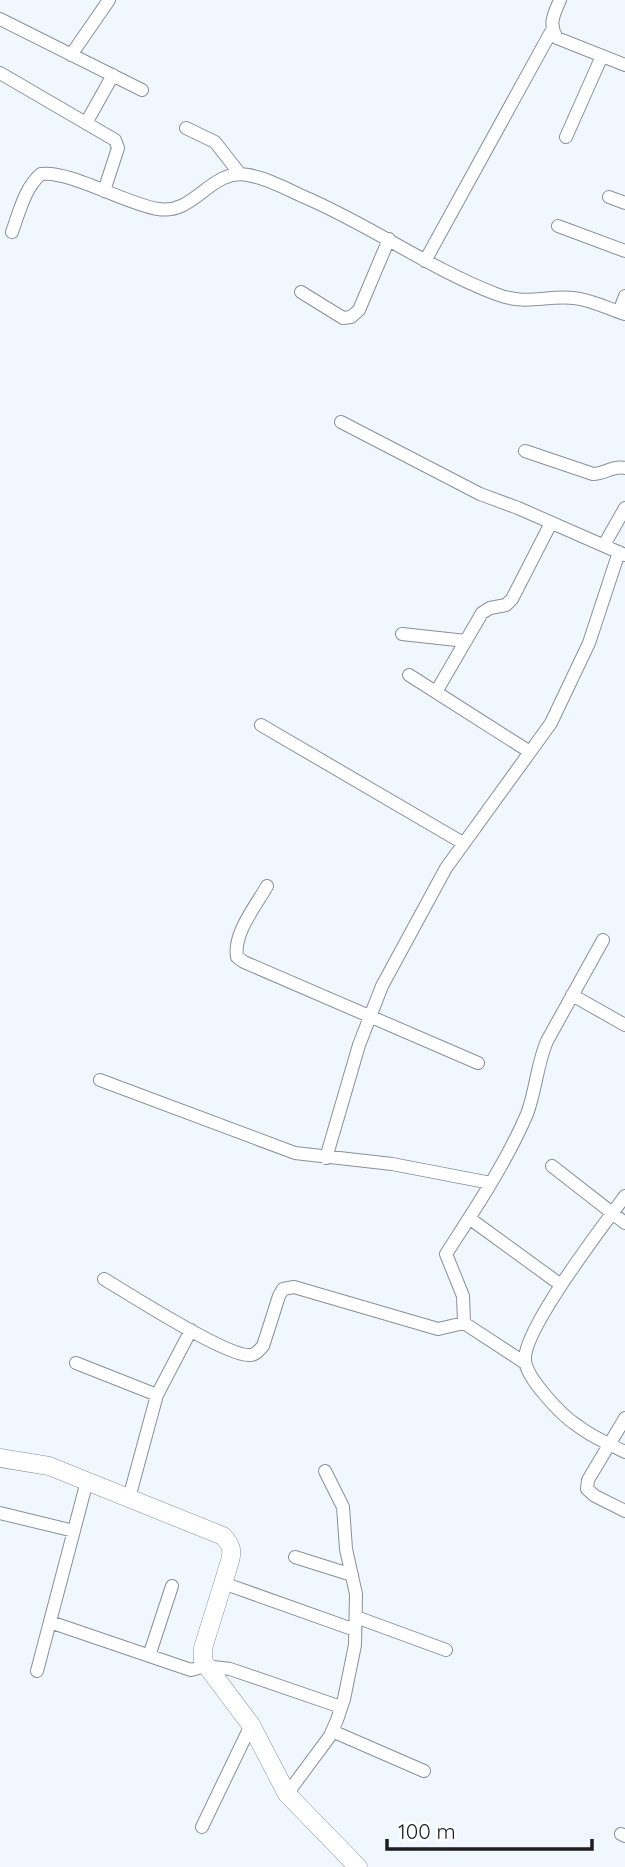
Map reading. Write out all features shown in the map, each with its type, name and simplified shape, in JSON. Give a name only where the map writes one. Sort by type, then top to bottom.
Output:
[{"type":"street","points":[[71,55],[109,0]]},
{"type":"street","points":[[425,261],[552,30],[552,19],[560,0]]},
{"type":"street","points":[[0,19],[142,90]]},
{"type":"street","points":[[552,30],[557,37],[625,65]]},
{"type":"street","points":[[566,136],[602,56]]},
{"type":"street","points":[[0,73],[117,143],[118,148],[104,191]]},
{"type":"street","points":[[86,123],[113,75]]},
{"type":"street","points":[[186,128],[215,142],[240,174]]},
{"type":"street","points":[[12,232],[28,190],[41,174],[57,175],[133,202],[170,210],[192,202],[218,180],[231,174],[240,174],[267,180],[334,209],[425,261],[507,299],[522,302],[554,297],[577,298],[622,313],[625,296]]},
{"type":"street","points":[[609,197],[625,203]]},
{"type":"street","points":[[558,226],[625,251]]},
{"type":"street","points":[[301,292],[344,318],[351,317],[359,310],[389,239]]},
{"type":"street","points":[[326,1158],[369,1018],[382,986],[463,843],[551,723],[570,686],[622,554],[480,494],[341,422]]},
{"type":"street","points":[[525,451],[593,474],[602,474],[616,467],[625,468]]},
{"type":"street","points":[[604,545],[625,508]]},
{"type":"street","points":[[436,692],[486,610],[506,605],[512,598],[551,523]]},
{"type":"street","points":[[402,634],[466,641]]},
{"type":"street","points":[[409,675],[530,752]]},
{"type":"street","points":[[261,725],[463,843]]},
{"type":"street","points":[[267,886],[238,937],[235,947],[237,957],[369,1018],[478,1063]]},
{"type":"street","points":[[464,1323],[463,1296],[446,1254],[491,1183],[528,1111],[540,1058],[603,940]]},
{"type":"street","points":[[572,995],[625,1025]]},
{"type":"street","points":[[100,1080],[295,1153],[392,1164],[491,1183]]},
{"type":"street","points":[[552,1166],[625,1223]]},
{"type":"street","points":[[625,1196],[561,1284],[525,1353],[525,1363],[531,1378],[575,1424],[625,1452]]},
{"type":"street","points":[[469,1218],[561,1284]]},
{"type":"street","points":[[104,1279],[204,1339],[249,1356],[257,1353],[262,1346],[283,1289],[294,1287],[438,1329],[464,1323],[525,1363]]},
{"type":"street","points":[[129,1498],[157,1395],[191,1330]]},
{"type":"street","points":[[76,1363],[157,1395]]},
{"type":"street","points":[[625,1418],[588,1480],[587,1489],[625,1511]]},
{"type":"street","points":[[0,1458],[49,1466],[223,1536],[232,1551],[203,1648],[205,1666],[251,1725],[287,1794],[352,1865]]},
{"type":"street","points":[[287,1794],[332,1731],[341,1707],[353,1656],[356,1594],[346,1549],[343,1507],[325,1471]]},
{"type":"street","points":[[37,1671],[87,1480]]},
{"type":"street","points":[[0,1513],[74,1531]]},
{"type":"street","points":[[295,1557],[352,1575]]},
{"type":"street","points":[[223,1583],[446,1650]]},
{"type":"street","points":[[149,1657],[172,1586]]},
{"type":"street","points":[[50,1622],[191,1670],[205,1666],[230,1669],[341,1707]]},
{"type":"street","points":[[202,1826],[251,1725]]},
{"type":"street","points":[[332,1731],[424,1772]]}]
